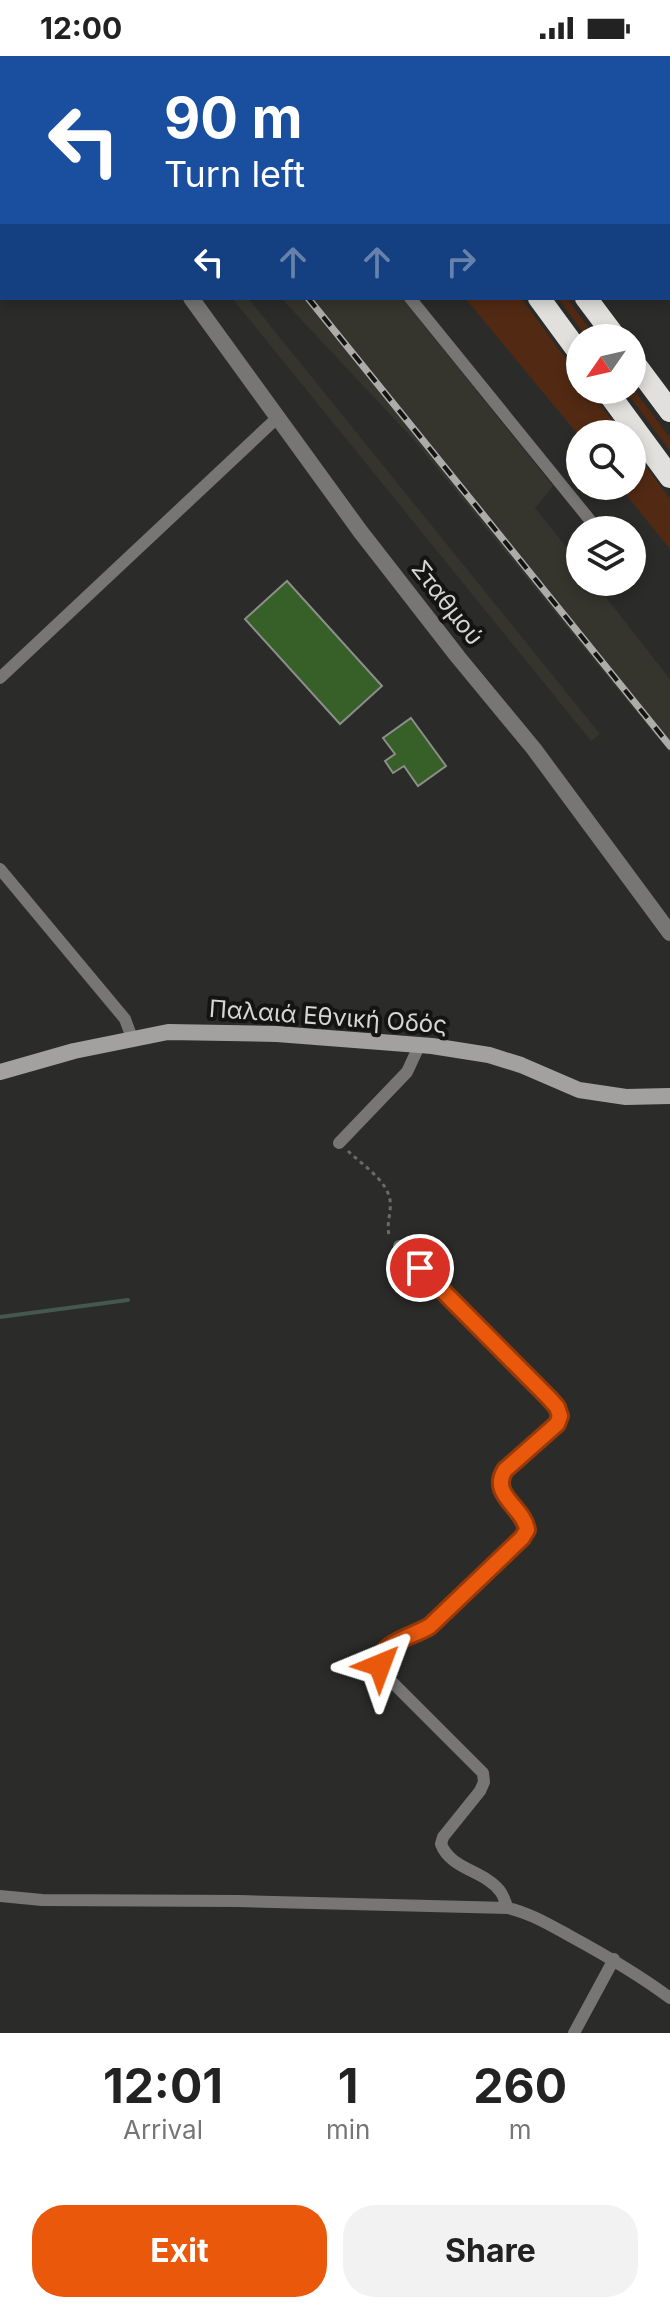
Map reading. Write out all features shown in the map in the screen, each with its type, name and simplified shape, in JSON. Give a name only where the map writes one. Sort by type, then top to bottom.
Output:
[{"type":"highway","points":[[540,300],[566,335]]},
{"type":"highway","points":[[588,300],[606,324]]},
{"type":"highway","points":[[646,379],[670,411]]},
{"type":"highway","points":[[616,404],[670,477]]},
{"type":"main road","name":"Παλαιά Εθνική Οδός","points":[[0,1072],[74,1051],[168,1032],[277,1034],[420,1044],[489,1055],[579,1090],[626,1097],[670,1093]]},
{"type":"street","name":"Σταθμού","points":[[192,300],[360,531],[534,749],[670,933]]},
{"type":"street","points":[[412,300],[587,516]]},
{"type":"street","points":[[0,678],[277,418]]},
{"type":"street","points":[[0,869],[125,1019],[132,1038]]},
{"type":"street","points":[[339,1143],[407,1072],[420,1044]]},
{"type":"street","points":[[399,1246],[549,1398],[560,1416],[557,1424],[500,1478],[500,1488],[505,1497],[526,1521],[527,1530],[522,1538],[430,1626],[396,1642],[380,1658],[385,1675],[483,1773],[484,1782],[480,1791],[443,1837],[441,1844],[449,1858],[494,1885],[502,1893],[508,1908]]},
{"type":"street","points":[[0,1896],[42,1900],[508,1908],[534,1917],[614,1959],[670,1998]]},
{"type":"street","points":[[574,2033],[614,1959]]},
{"type":"path","points":[[339,1143],[388,1192],[387,1231],[399,1246]]},
{"type":"shaded area","points":[[234,300],[250,300],[600,734],[591,741]]},
{"type":"shaded area","points":[[283,300],[404,300],[553,486],[535,508],[566,547],[566,596],[605,596],[670,679],[670,753],[414,440]]},
{"type":"shaded area","points":[[467,300],[522,300],[566,359],[566,404],[600,404],[612,420],[566,420]]},
{"type":"shaded area","points":[[559,300],[568,300],[586,324],[577,324]]},
{"type":"shaded area","points":[[635,404],[645,404],[670,438],[670,451]]},
{"type":"shaded area","points":[[646,467],[670,499],[670,549],[630,500],[646,500]]},
{"type":"building","points":[[287,581],[382,686],[340,724],[245,619]]},
{"type":"building","points":[[411,718],[446,766],[418,786],[404,766],[393,773],[385,761],[395,754],[383,738]]},
{"type":"waterway","points":[[0,1317],[128,1300]]},
{"type":"railway","points":[[310,300],[670,746]]},
{"type":"route","points":[[380,1665],[380,1658],[387,1648],[430,1626],[522,1538],[527,1530],[526,1521],[505,1497],[500,1488],[500,1478],[557,1424],[560,1416],[549,1398],[420,1268]]}]
